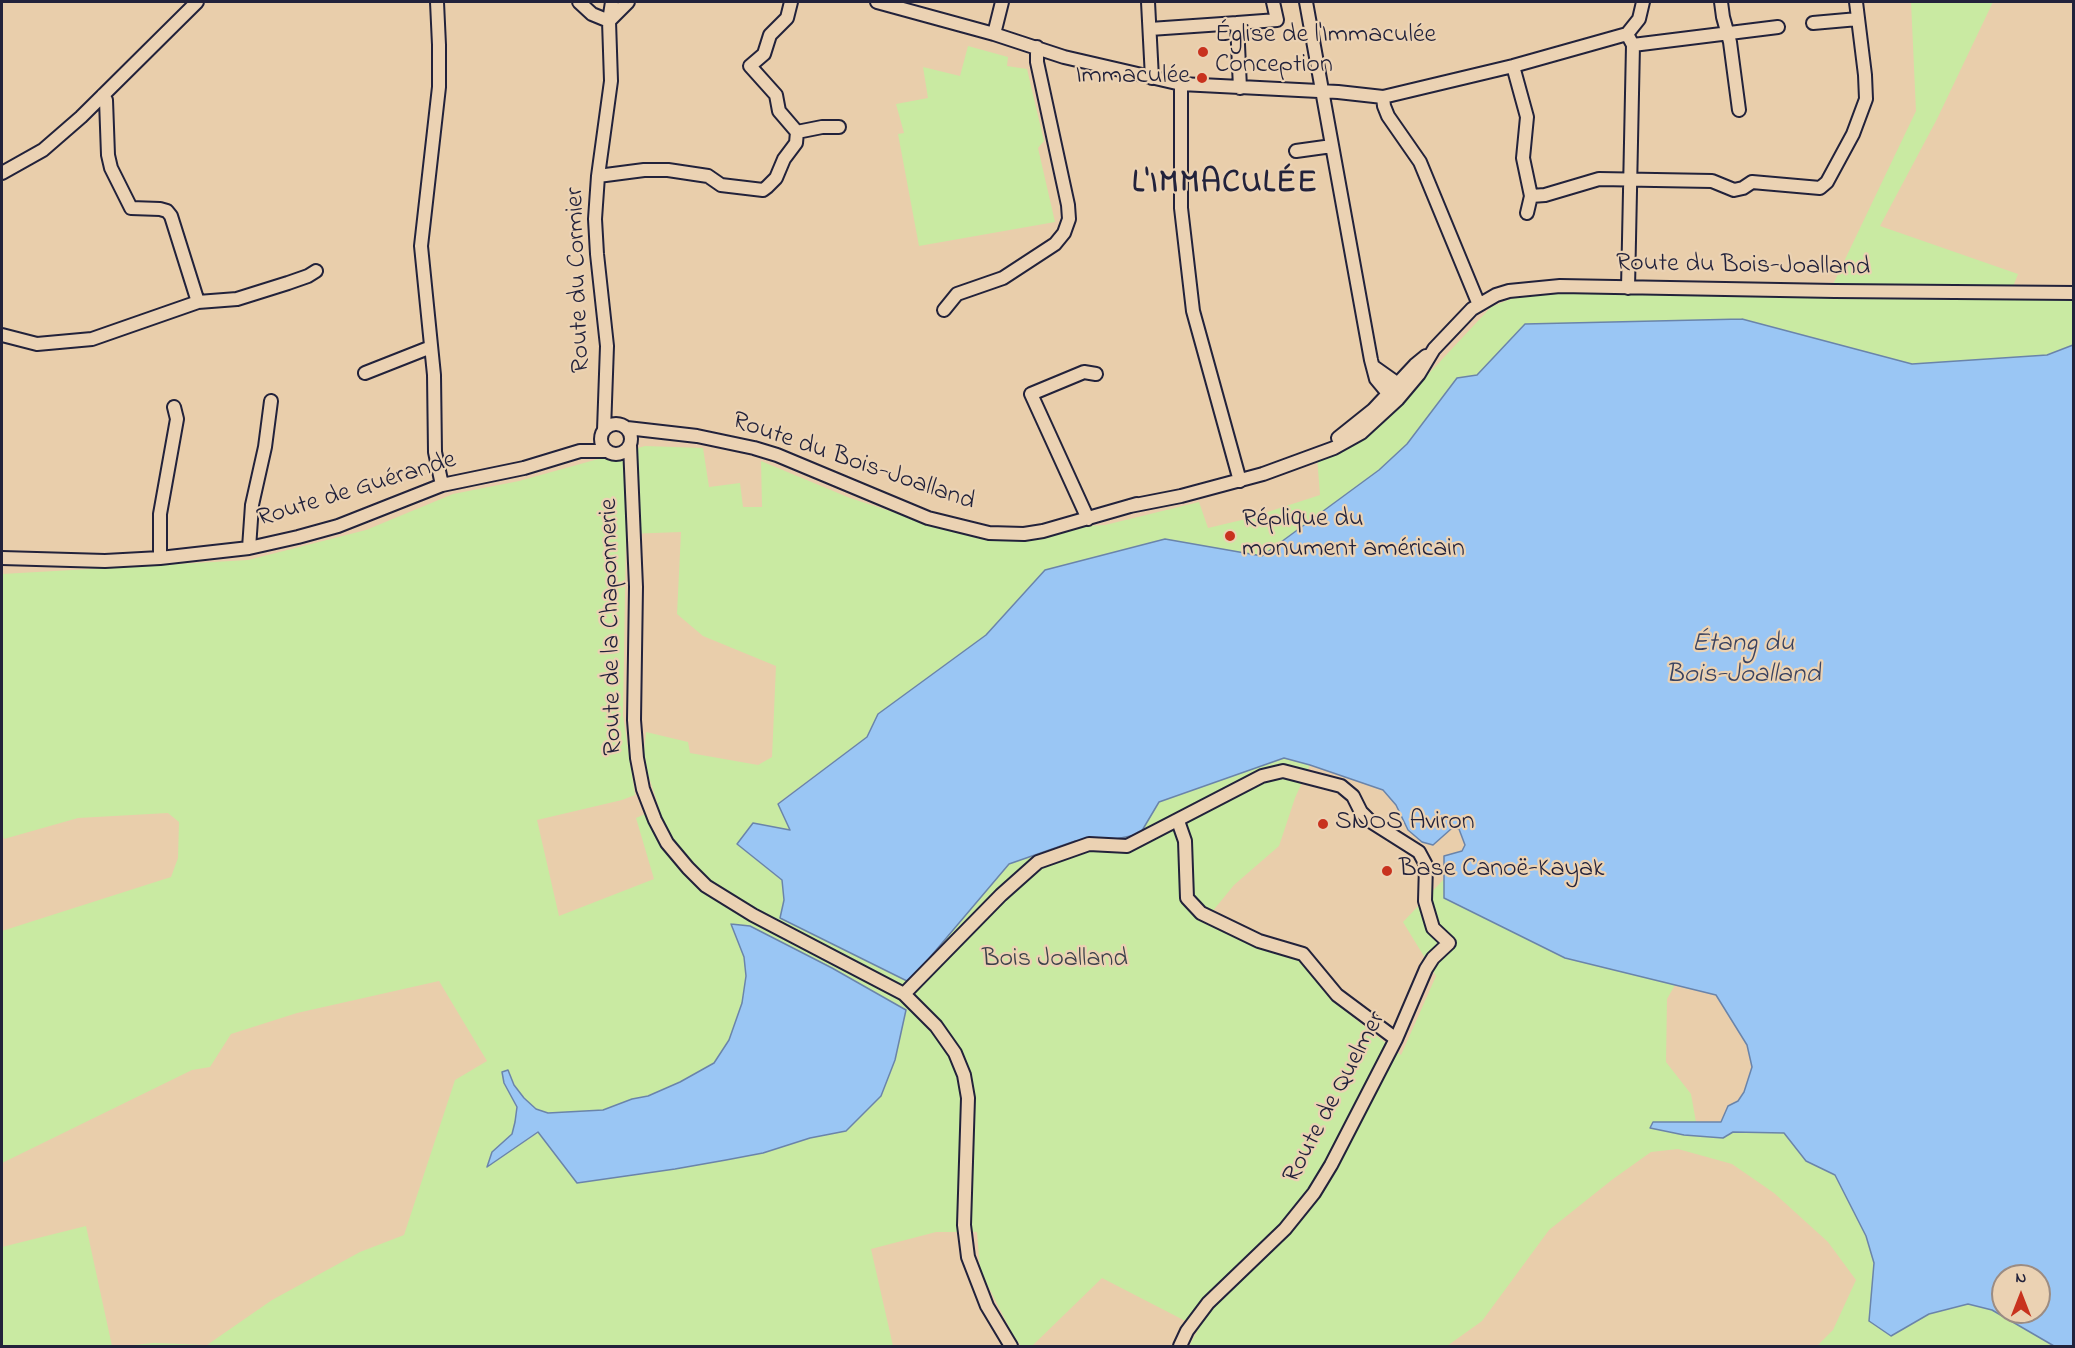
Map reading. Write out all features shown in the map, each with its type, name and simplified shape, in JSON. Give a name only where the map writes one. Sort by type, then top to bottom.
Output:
[{"type":"street","points":[[2,173],[43,150],[81,117],[197,2]]},
{"type":"street","points":[[437,2],[439,87],[421,246],[434,375],[435,452],[442,485]]},
{"type":"street","points":[[579,2],[592,14],[609,21],[628,2]]},
{"type":"street","name":"Route du Cormier","points":[[602,433],[606,395],[607,346],[595,219],[598,176],[611,81],[609,21],[612,2]]},
{"type":"street","points":[[598,176],[644,170],[687,172],[708,176],[721,185],[763,190],[776,178],[784,159],[796,143],[797,132],[779,111],[776,95],[750,66],[764,54],[770,34],[787,18],[791,2]]},
{"type":"street","points":[[877,2],[994,34],[1065,57],[1181,84],[1322,91],[1383,97],[1630,39],[1727,33],[1778,27]]},
{"type":"street","points":[[994,34],[1002,2]]},
{"type":"street","points":[[1148,2],[1152,78]]},
{"type":"street","points":[[1150,29],[1277,20],[1274,2]]},
{"type":"street","points":[[1306,2],[1375,373],[1375,414]]},
{"type":"street","points":[[1628,288],[1630,39],[1639,19],[1643,2]]},
{"type":"street","points":[[1721,2],[1730,42],[1739,110]]},
{"type":"street","points":[[1532,196],[1545,195],[1599,179],[1712,181],[1736,196],[1752,182],[1821,188],[1827,182],[1853,134],[1866,99],[1856,2]]},
{"type":"street","points":[[1813,23],[1858,19]]},
{"type":"street","points":[[1237,23],[1240,88]]},
{"type":"street","points":[[944,310],[957,294],[1003,278],[1055,243],[1064,233],[1069,219],[1068,205],[1037,62],[1038,47]]},
{"type":"street","points":[[1513,66],[1527,117],[1523,158],[1532,196],[1527,213]]},
{"type":"street","points":[[1181,84],[1181,208],[1193,310],[1239,477]]},
{"type":"street","points":[[103,95],[106,100],[108,155],[111,168],[131,208],[160,208],[171,216],[198,302]]},
{"type":"street","points":[[1383,97],[1388,116],[1420,162],[1474,292],[1481,303]]},
{"type":"street","points":[[797,132],[822,127],[839,127]]},
{"type":"street","points":[[1296,151],[1332,146]]},
{"type":"street","points":[[2,334],[37,344],[76,342],[106,336],[198,302],[237,299],[298,280],[316,271]]},
{"type":"street","name":"Route du Bois-Joalland","points":[[624,427],[720,440],[777,455],[928,518],[989,533],[1024,534],[1088,519],[1239,477],[1334,447],[1360,433],[1395,393],[1415,365],[1434,349],[1456,324],[1481,303],[1496,295],[1528,288],[2073,293]]},
{"type":"street","points":[[365,373],[431,347]]},
{"type":"street","points":[[1088,519],[1031,394],[1084,372],[1096,374]]},
{"type":"street","points":[[1375,373],[1395,393]]},
{"type":"street","points":[[606,395],[612,411],[631,437],[630,444],[623,453],[610,453]]},
{"type":"street","points":[[249,548],[252,505],[265,447],[271,401]]},
{"type":"street","points":[[160,558],[160,514],[177,419],[174,407]]},
{"type":"street","points":[[624,427],[612,424],[602,433],[602,446],[619,459],[632,481]]},
{"type":"street","name":"Route du Bois-Joalland","points":[[630,444],[642,436],[666,431]]},
{"type":"street","name":"Route de Guérande","points":[[580,451],[602,433]]},
{"type":"street","name":"Route de la Chaponnerie","points":[[630,444],[636,587],[634,720],[636,758],[643,789],[655,820],[667,843],[706,886],[753,915],[904,994],[936,1026],[955,1053],[964,1075],[969,1098],[964,1225],[968,1257],[987,1306],[1011,1347]]},
{"type":"street","name":"Route de Guérande","points":[[2,558],[105,561],[160,558],[249,548],[338,526],[442,485],[524,468],[580,451],[610,453]]},
{"type":"street","name":"Route du Bois-Joalland","points":[[1130,506],[1207,489],[1239,477]]},
{"type":"street","name":"Route de Quelmer","points":[[1178,821],[1262,776],[1283,771],[1341,786],[1353,796],[1361,812],[1370,821],[1424,857],[1426,865],[1425,901],[1433,928],[1449,942],[1433,958],[1426,969],[1396,1039],[1331,1165],[1314,1193],[1285,1229],[1208,1303],[1187,1331],[1180,1347]]},
{"type":"street","points":[[904,994],[1001,895],[1038,862],[1089,844],[1127,846],[1178,821],[1185,841],[1187,898],[1194,906],[1201,913],[1259,941],[1303,954],[1337,995],[1396,1039]]},
{"type":"green space","name":"Bois Joalland","points":[[1911,2],[1993,2],[1937,119],[1880,226],[2018,274],[2009,297],[2073,298],[2073,345],[2047,355],[1911,364],[1766,325],[1525,324],[1477,375],[1457,379],[1407,444],[1379,470],[1262,556],[1165,539],[1045,570],[986,635],[878,714],[867,737],[778,803],[790,831],[737,844],[782,880],[784,900],[909,982],[1009,864],[1075,841],[1111,840],[1140,834],[1158,802],[1284,758],[1310,765],[1295,798],[1279,846],[1234,885],[1203,923],[1301,960],[1330,999],[1401,1055],[1436,976],[1403,922],[1444,879],[1444,898],[1565,957],[1675,985],[1667,999],[1666,1062],[1691,1094],[1696,1122],[1653,1122],[1650,1128],[1684,1135],[1723,1138],[1733,1132],[1784,1133],[1806,1161],[1835,1175],[1866,1236],[1874,1263],[1869,1320],[1891,1336],[1929,1314],[1968,1304],[1991,1310],[1991,1324],[2016,1324],[2054,1346],[1817,1346],[1833,1330],[1856,1280],[1828,1242],[1774,1193],[1732,1164],[1678,1149],[1651,1152],[1549,1230],[1482,1321],[1447,1346],[1189,1346],[1199,1328],[1102,1278],[1032,1346],[1021,1346],[1014,1337],[980,1270],[977,1232],[936,1232],[871,1249],[893,1346],[123,1346],[154,1343],[207,1345],[272,1300],[360,1252],[404,1235],[455,1080],[487,1061],[439,981],[297,1013],[231,1034],[210,1067],[192,1070],[2,1163],[2,931],[171,877],[178,858],[179,822],[168,813],[78,818],[4,839],[2,833],[2,574],[248,560],[366,530],[453,494],[519,481],[645,446],[703,448],[709,487],[740,483],[743,507],[762,507],[761,461],[850,498],[980,537],[1002,539],[1077,524],[1105,525],[1199,502],[1208,528],[1246,519],[1320,495],[1317,456],[1356,442],[1391,414],[1491,307],[1525,293],[1578,290],[1827,297],[1916,111]],"holes":[[[681,532],[677,614],[703,636],[776,666],[772,757],[758,765],[690,753],[688,742],[646,732],[644,752],[648,774],[659,808],[636,818],[654,879],[559,916],[537,820],[635,795],[623,715],[626,534]],[[731,924],[750,926],[832,968],[906,1010],[845,1131],[810,1138],[763,1153],[578,1183],[539,1132],[488,1166],[492,1152],[512,1134],[515,1122],[517,1107],[504,1083],[502,1072],[508,1070],[514,1085],[524,1098],[536,1109],[548,1113],[603,1110],[632,1099],[648,1096],[714,1063],[729,1040],[742,1003],[746,976],[744,957]]]},
{"type":"green space","points":[[968,46],[1008,57],[1007,66],[1027,69],[1044,141],[1038,148],[1055,222],[919,246],[898,134],[904,133],[896,104],[928,98],[923,67],[960,76]]},
{"type":"green space","points":[[86,1226],[112,1346],[2,1346],[2,1247]]},
{"type":"water","name":"Étang du Bois-Joalland","points":[[1742,319],[1912,364],[2047,355],[2073,345],[2073,1346],[2054,1346],[2016,1324],[2051,1324],[2051,1264],[1991,1264],[1991,1310],[1968,1304],[1929,1314],[1891,1336],[1869,1321],[1874,1263],[1866,1236],[1835,1175],[1806,1161],[1784,1133],[1733,1132],[1723,1138],[1684,1135],[1650,1128],[1653,1122],[1721,1122],[1728,1106],[1738,1101],[1744,1092],[1752,1067],[1747,1045],[1716,995],[1565,958],[1444,898],[1444,856],[1462,851],[1465,845],[1459,829],[1451,829],[1433,845],[1422,842],[1408,830],[1396,805],[1383,790],[1310,765],[1284,758],[1159,802],[1140,834],[1111,840],[1075,841],[1009,864],[909,982],[780,918],[784,900],[782,880],[737,844],[753,823],[790,830],[778,804],[867,737],[878,714],[986,635],[1045,570],[1165,539],[1262,556],[1379,470],[1407,444],[1457,378],[1477,375],[1525,324]]},
{"type":"water","points":[[731,924],[750,926],[832,968],[906,1010],[895,1060],[881,1096],[846,1131],[810,1138],[763,1153],[577,1183],[538,1132],[487,1167],[492,1152],[512,1134],[515,1122],[517,1107],[504,1083],[502,1072],[508,1070],[514,1085],[524,1098],[536,1109],[548,1113],[603,1110],[632,1099],[648,1096],[714,1063],[729,1040],[742,1003],[746,976],[744,957]]},
{"type":"place","name":"Église de l'Immaculée Conception","points":[[1203,52]]},
{"type":"place","name":"Immaculée","points":[[1202,78]]},
{"type":"place","name":"Réplique du monument américain","points":[[1230,536]]},
{"type":"place","name":"SNOS Aviron","points":[[1323,824]]},
{"type":"place","name":"Base Canoë-Kayak","points":[[1387,871]]},
{"type":"district","name":"L'IMMACULÉE","points":[[1225,186]]}]
